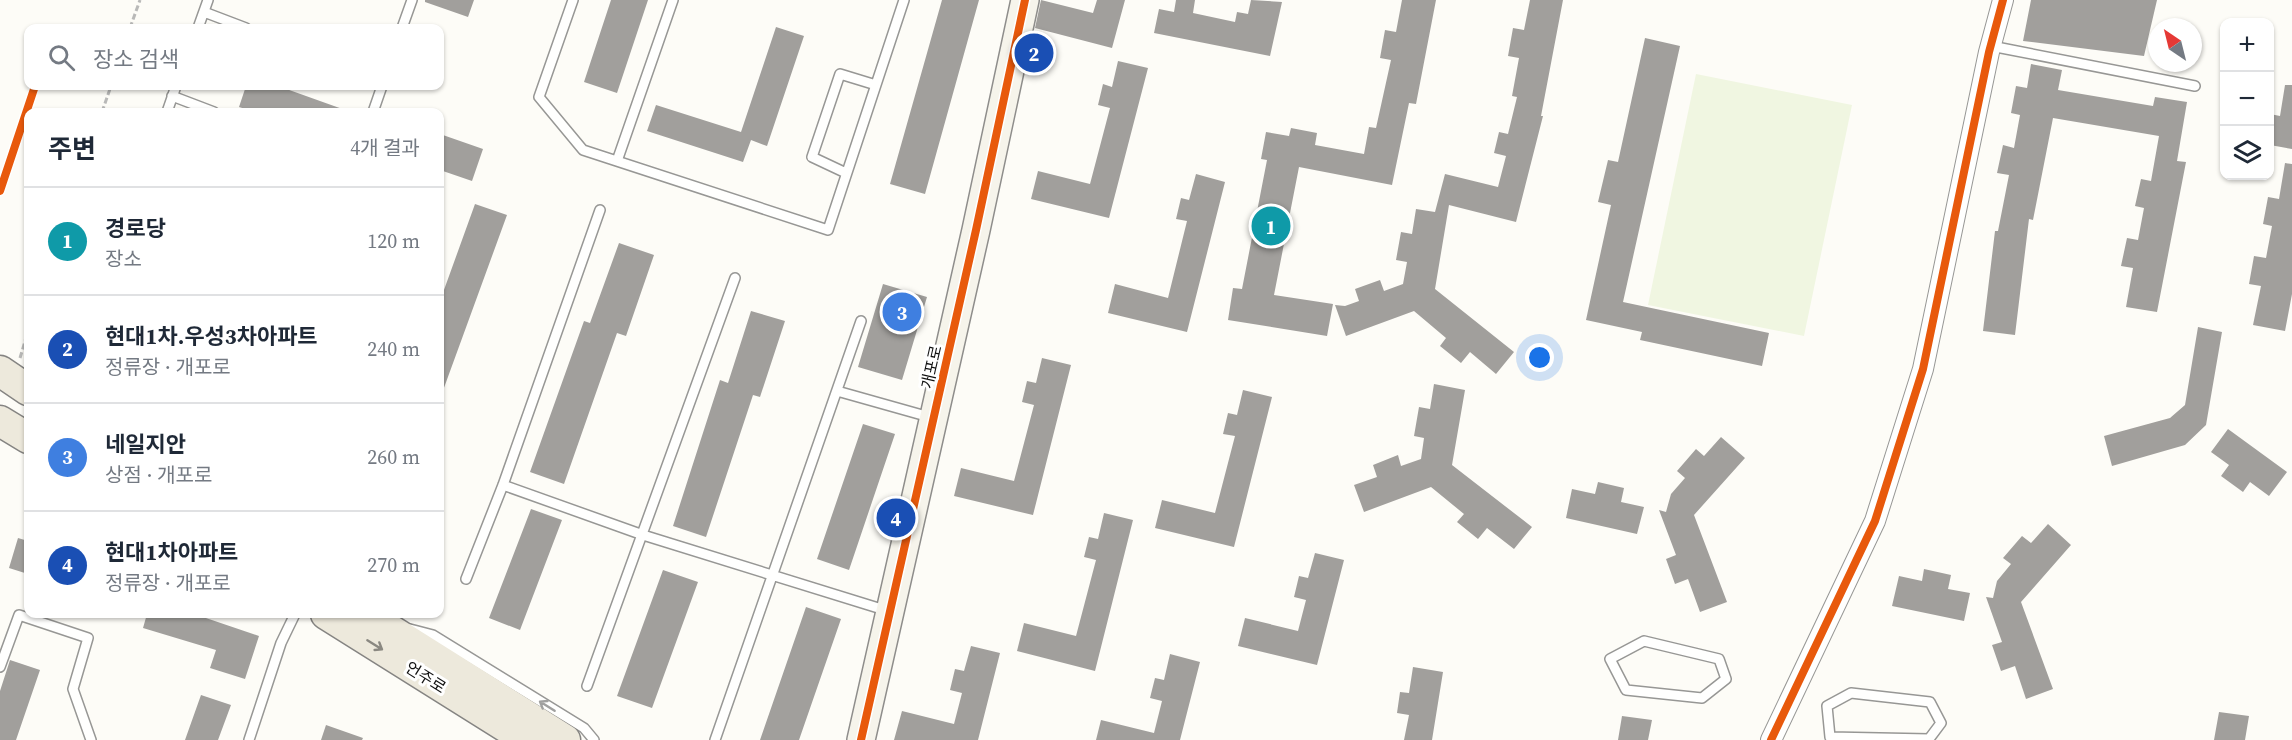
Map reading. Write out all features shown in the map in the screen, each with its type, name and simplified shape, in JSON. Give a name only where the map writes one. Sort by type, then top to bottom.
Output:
[{"type":"main road","points":[[0,371],[24,387]]},
{"type":"main road","points":[[0,421],[24,436]]},
{"type":"main road","name":"언주로","points":[[332,618],[527,740]]},
{"type":"main road","name":"언주로","points":[[372,618],[565,740]]},
{"type":"street","name":"개포로","points":[[861,740],[976,230],[1025,0]]},
{"type":"street","points":[[1771,740],[1875,520],[1919,380],[2003,0]]},
{"type":"lane","points":[[200,24],[208,0]]},
{"type":"lane","points":[[403,24],[412,0]]},
{"type":"lane","points":[[573,0],[539,97],[583,150],[828,230],[904,0]]},
{"type":"lane","points":[[617,161],[673,0]]},
{"type":"lane","points":[[204,12],[236,24]]},
{"type":"lane","points":[[1991,46],[2196,86]]},
{"type":"lane","points":[[846,173],[812,157],[836,84],[840,74],[876,85]]},
{"type":"lane","points":[[168,108],[174,90]]},
{"type":"lane","points":[[374,108],[380,90]]},
{"type":"lane","points":[[172,96],[204,108]]},
{"type":"lane","points":[[466,579],[503,485],[600,210]]},
{"type":"lane","points":[[587,686],[735,278]]},
{"type":"lane","points":[[715,740],[861,321]]},
{"type":"lane","points":[[837,392],[933,418]]},
{"type":"lane","points":[[503,485],[643,535],[890,611]]},
{"type":"lane","points":[[0,667],[19,615],[24,617]]},
{"type":"lane","points":[[28,618],[88,638],[73,689],[91,740]]},
{"type":"lane","points":[[249,740],[281,643],[293,618]]},
{"type":"lane","points":[[376,618],[433,635],[584,728],[594,740]]},
{"type":"lane","points":[[1644,641],[1719,659],[1726,679],[1702,698],[1626,690],[1610,658],[1644,641]]},
{"type":"lane","points":[[1851,693],[1930,702],[1941,723],[1929,739],[1830,737],[1827,706],[1851,693]]},
{"type":"path","points":[[131,24],[140,0]]},
{"type":"path","points":[[103,108],[110,90]]},
{"type":"green space","points":[[1696,74],[1852,105],[1804,336],[1648,305]]},
{"type":"building","points":[[425,0],[474,0],[468,17],[425,2]]},
{"type":"building","points":[[611,0],[648,0],[617,93],[584,82]]},
{"type":"building","points":[[942,0],[979,0],[925,194],[890,184]]},
{"type":"building","points":[[1041,0],[1093,13],[1097,0],[1125,0],[1112,48],[1035,28]]},
{"type":"building","points":[[1176,0],[1195,0],[1193,13],[1235,22],[1237,12],[1248,14],[1251,0],[1282,2],[1270,56],[1154,33],[1159,9],[1174,12]]},
{"type":"building","points":[[1402,0],[1436,0],[1416,104],[1409,103],[1392,185],[1299,167],[1274,295],[1333,304],[1327,336],[1228,320],[1233,288],[1242,289],[1267,160],[1261,159],[1266,132],[1289,136],[1291,128],[1317,133],[1315,145],[1364,154],[1369,127],[1376,128],[1391,60],[1380,58],[1385,30],[1396,32]]},
{"type":"building","points":[[1530,0],[1563,0],[1541,116],[1543,116],[1516,222],[1449,205],[1435,289],[1514,352],[1496,374],[1470,352],[1461,363],[1440,346],[1446,338],[1414,311],[1346,336],[1335,305],[1345,306],[1359,301],[1355,289],[1380,280],[1384,291],[1403,284],[1407,262],[1396,260],[1401,232],[1412,234],[1416,209],[1435,212],[1445,174],[1498,187],[1506,156],[1494,153],[1499,132],[1508,134],[1517,97],[1512,96],[1519,58],[1508,56],[1513,28],[1524,30]]},
{"type":"building","points":[[2031,0],[2157,0],[2153,18],[2148,18],[2148,39],[2144,56],[2023,41]]},
{"type":"building","points":[[776,27],[804,36],[767,146],[751,140],[743,162],[647,131],[656,105],[741,132]]},
{"type":"building","points":[[1645,38],[1680,46],[1623,302],[1769,333],[1762,366],[1640,340],[1642,332],[1586,320],[1611,205],[1598,202],[1608,160],[1618,162]]},
{"type":"building","points":[[1118,61],[1148,68],[1109,218],[1031,199],[1038,171],[1090,184],[1110,108],[1098,105],[1103,84],[1112,87]]},
{"type":"building","points":[[2031,64],[2062,70],[2058,90],[2153,106],[2155,97],[2187,102],[2177,161],[2186,162],[2157,312],[2126,307],[2133,268],[2121,266],[2127,238],[2138,240],[2144,208],[2135,206],[2141,179],[2151,181],[2159,136],[2053,118],[2033,220],[2029,219],[2015,335],[1983,331],[1995,231],[1998,231],[2009,175],[1997,173],[2003,145],[2014,148],[2020,115],[2011,113],[2016,86],[2027,88]]},
{"type":"building","points":[[2285,85],[2292,85],[2292,149],[2274,146],[2274,115],[2280,116]]},
{"type":"building","points":[[245,90],[289,90],[340,108],[242,108],[239,107]]},
{"type":"building","points":[[444,135],[483,149],[472,181],[444,171]]},
{"type":"building","points":[[2285,163],[2292,164],[2292,294],[2285,331],[2253,325],[2261,286],[2249,284],[2254,256],[2266,258],[2272,226],[2263,224],[2268,197],[2279,199]]},
{"type":"building","points":[[1196,174],[1225,182],[1187,332],[1108,313],[1115,284],[1168,298],[1187,221],[1176,219],[1181,198],[1189,200]]},
{"type":"building","points":[[475,204],[507,215],[444,388],[444,290]]},
{"type":"building","points":[[619,243],[654,255],[626,336],[617,333],[564,484],[530,472],[584,321],[590,323]]},
{"type":"building","points":[[883,284],[927,297],[902,380],[858,367]]},
{"type":"building","points":[[751,311],[785,321],[760,397],[753,395],[706,537],[673,526],[720,380],[728,383]]},
{"type":"building","points":[[2198,327],[2222,332],[2206,425],[2185,445],[2112,466],[2104,436],[2170,418],[2185,405]]},
{"type":"building","points":[[1042,358],[1071,365],[1033,515],[954,496],[961,468],[1014,481],[1034,405],[1022,402],[1027,381],[1036,383]]},
{"type":"building","points":[[1434,384],[1465,390],[1452,465],[1532,527],[1514,549],[1487,528],[1478,539],[1457,522],[1464,514],[1431,487],[1364,512],[1354,485],[1377,477],[1373,465],[1398,455],[1401,466],[1421,459],[1424,438],[1414,436],[1419,407],[1430,409]]},
{"type":"building","points":[[1243,390],[1272,397],[1234,547],[1155,528],[1162,500],[1215,513],[1235,436],[1223,434],[1228,413],[1237,415]]},
{"type":"building","points":[[863,424],[895,434],[849,570],[817,559]]},
{"type":"building","points":[[2228,429],[2287,472],[2269,496],[2250,482],[2243,492],[2221,476],[2229,465],[2211,452]]},
{"type":"building","points":[[1721,437],[1745,458],[1694,515],[1727,602],[1700,612],[1688,579],[1675,584],[1666,559],[1676,555],[1659,510],[1666,512],[1671,494],[1685,478],[1677,471],[1696,449],[1704,456]]},
{"type":"building","points":[[1598,482],[1624,488],[1621,502],[1644,507],[1637,534],[1566,518],[1572,489],[1595,494]]},
{"type":"building","points":[[531,509],[562,520],[520,630],[489,618]]},
{"type":"building","points":[[1104,513],[1133,520],[1095,671],[1017,651],[1024,623],[1076,636],[1096,560],[1084,557],[1089,537],[1098,539]]},
{"type":"building","points":[[2048,524],[2071,545],[2021,602],[2053,689],[2026,699],[2015,666],[2001,671],[1992,645],[2002,642],[1986,597],[1993,598],[1997,581],[2011,564],[2003,558],[2022,536],[2031,543]]},
{"type":"building","points":[[18,538],[24,540],[24,573],[9,568]]},
{"type":"building","points":[[1315,553],[1344,560],[1317,665],[1238,646],[1245,618],[1298,631],[1306,600],[1294,597],[1299,576],[1308,578]]},
{"type":"building","points":[[1924,569],[1951,575],[1948,589],[1970,593],[1964,621],[1892,606],[1899,576],[1922,581]]},
{"type":"building","points":[[663,570],[698,582],[652,708],[617,696]]},
{"type":"building","points":[[806,607],[841,619],[799,740],[760,740]]},
{"type":"building","points":[[146,618],[206,618],[259,636],[245,679],[210,668],[216,650],[143,628]]},
{"type":"building","points":[[971,646],[1000,653],[978,740],[894,740],[902,711],[954,724],[962,693],[950,690],[955,669],[964,671]]},
{"type":"building","points":[[1170,654],[1200,662],[1180,740],[1096,740],[1101,720],[1154,733],[1162,701],[1150,698],[1155,678],[1164,680]]},
{"type":"building","points":[[10,660],[40,670],[16,740],[0,740],[0,691]]},
{"type":"building","points":[[1413,667],[1443,672],[1432,740],[1404,740],[1409,715],[1397,713],[1400,692],[1409,693]]},
{"type":"building","points":[[201,695],[231,705],[218,740],[185,740]]},
{"type":"building","points":[[2219,712],[2249,716],[2245,740],[2214,740]]},
{"type":"building","points":[[1622,716],[1652,720],[1648,740],[1618,740]]},
{"type":"building","points":[[326,725],[363,738],[362,740],[321,740]]},
{"type":"cycle path","points":[[861,740],[976,230],[1025,0]]},
{"type":"cycle path","points":[[1771,740],[1875,521],[1923,369],[1989,52],[2003,0]]},
{"type":"cycle path","points":[[28,108],[34,90]]},
{"type":"cycle path","points":[[0,191],[24,119]]},
{"type":"place","name":"현대1차.우성3차아파트","points":[[1034,53]]},
{"type":"place","name":"경로당","points":[[1271,226]]},
{"type":"place","name":"네일지안","points":[[902,312]]},
{"type":"place","name":"현대1차아파트","points":[[896,518]]}]
